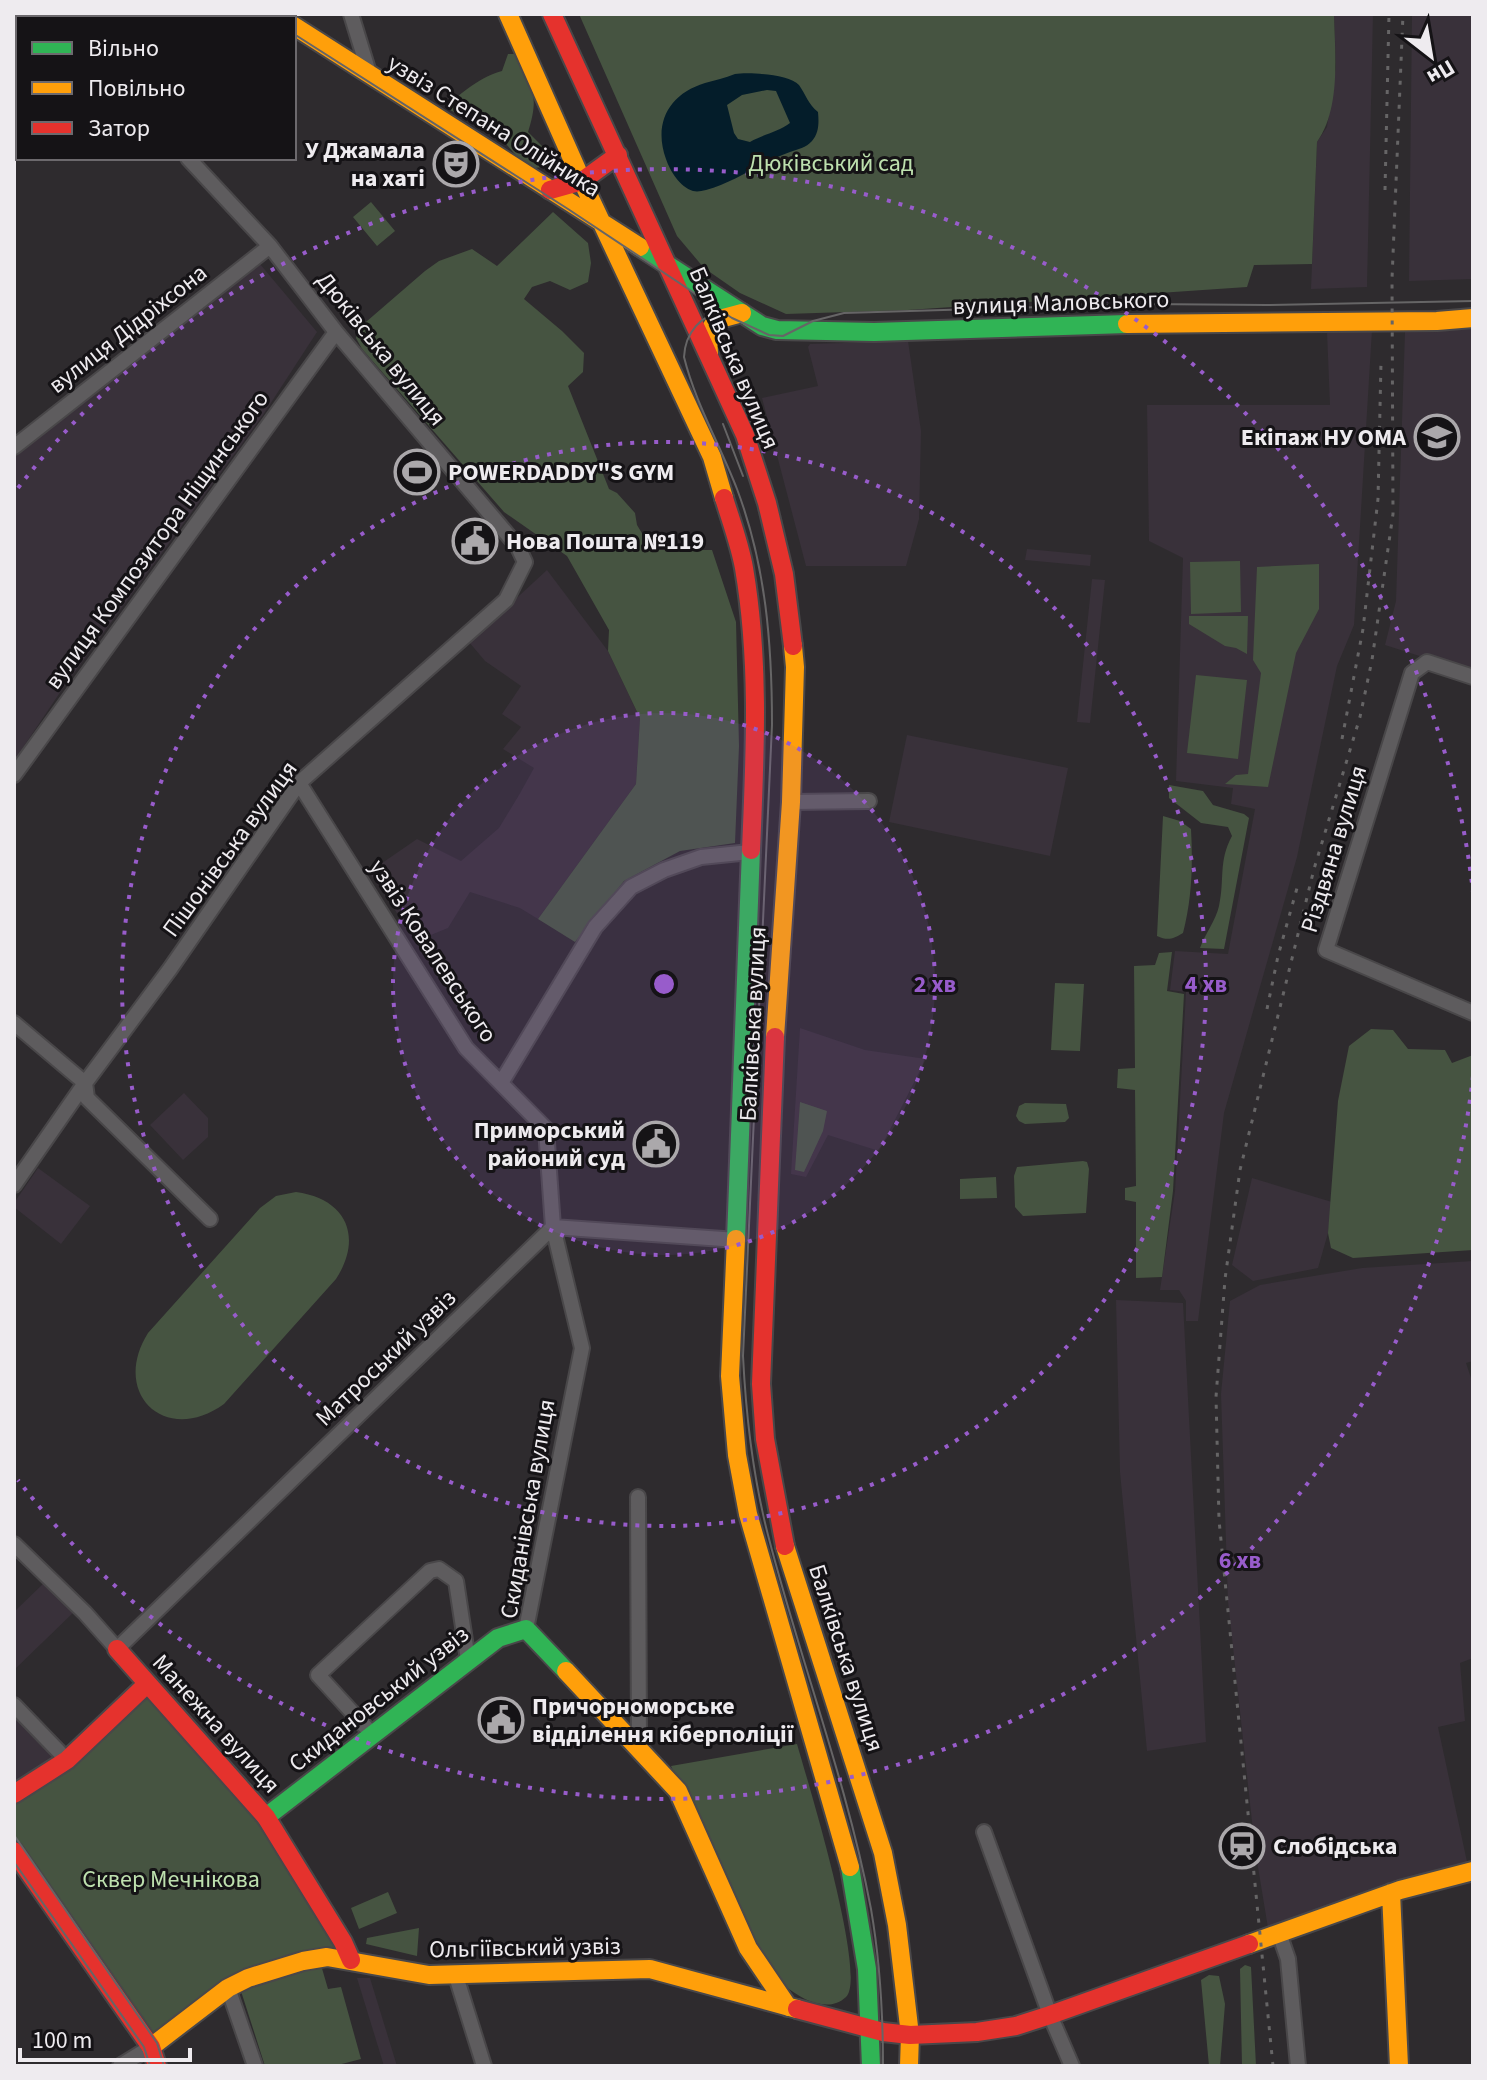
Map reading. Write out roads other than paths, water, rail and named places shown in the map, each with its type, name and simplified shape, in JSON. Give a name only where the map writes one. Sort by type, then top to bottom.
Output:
[{"type":"main road","name":"Балківська вулиця","points":[[508,14],[582,181],[712,457],[744,565],[753,631],[756,738],[730,1376],[737,1455],[748,1514],[853,1878],[867,1969],[871,2066]]},
{"type":"main road","name":"Балківська вулиця","points":[[552,14],[745,435],[767,503],[784,574],[795,667],[791,802],[776,1015],[763,1304],[761,1384],[765,1439],[785,1546],[883,1853],[895,1911],[910,2035],[909,2066]]},
{"type":"main road","name":"узвіз Степана Олійника","points":[[296,27],[669,267]]},
{"type":"main road","points":[[550,190],[582,181],[618,155]]},
{"type":"main road","points":[[628,275],[651,264],[669,267]]},
{"type":"main road","name":"вулиця Маловського","points":[[669,267],[762,326],[777,330],[874,332],[1473,318]]},
{"type":"main road","points":[[709,360],[708,333],[716,320],[742,313]]},
{"type":"main road","name":"Скидановський узвіз","points":[[266,1817],[498,1638],[526,1629]]},
{"type":"main road","name":"Скиданівська вулиця","points":[[526,1629],[678,1791],[748,1948],[788,2007]]},
{"type":"main road","name":"Манежна вулиця","points":[[117,1649],[266,1817],[351,1960]]},
{"type":"main road","points":[[14,1794],[67,1760],[147,1684]]},
{"type":"main road","points":[[14,1851],[151,2047],[157,2066]]},
{"type":"main road","name":"Ольгіївський узвіз","points":[[151,2047],[228,1988],[248,1978],[327,1957],[429,1975],[650,1969],[870,2028],[910,2035],[977,2032],[1016,2026],[1050,2015],[1391,1893],[1473,1871]]},
{"type":"main road","points":[[1391,1893],[1399,2066]]},
{"type":"street","points":[[351,14],[370,77]]},
{"type":"street","name":"Дюківська вулиця","points":[[190,160],[270,246],[336,332],[518,547],[525,562],[521,574]]},
{"type":"street","name":"вулиця Дідріхсона","points":[[14,447],[270,246]]},
{"type":"street","name":"вулиця Композитора Ніщинського","points":[[14,775],[336,332]]},
{"type":"street","name":"Пішонівська вулиця","points":[[14,1185],[299,783],[506,600],[521,574]]},
{"type":"street","name":"Різдвяна вулиця","points":[[1473,677],[1427,662],[1412,673],[1326,950],[1473,1013]]},
{"type":"street","name":"узвіз Ковалевського","points":[[299,783],[466,1048],[546,1129],[553,1227]]},
{"type":"street","points":[[791,802],[869,801]]},
{"type":"street","points":[[501,1083],[595,927],[631,887],[664,870],[701,857],[750,852]]},
{"type":"street","points":[[14,1023],[85,1083],[87,1098],[210,1219]]},
{"type":"street","points":[[553,1227],[737,1240]]},
{"type":"street","name":"Скиданівська вулиця","points":[[526,1629],[582,1348],[553,1227]]},
{"type":"street","name":"Матроський узвіз","points":[[117,1649],[553,1227]]},
{"type":"street","points":[[638,1497],[639,1749]]},
{"type":"street","name":"Манежна вулиця","points":[[14,1544],[117,1649]]},
{"type":"street","points":[[372,1734],[318,1675],[430,1571],[439,1569],[456,1581],[468,1660]]},
{"type":"street","points":[[14,1705],[67,1760]]},
{"type":"street","points":[[984,1832],[1050,2015],[1072,2066]]},
{"type":"street","points":[[1279,1933],[1288,1959],[1298,2066]]},
{"type":"street","points":[[455,1973],[484,2066]]},
{"type":"street","points":[[228,1988],[255,2066]]},
{"type":"street","points":[[120,2066],[151,2047]]},
{"type":"water","points":[[735,74],[778,76],[794,81],[818,112],[817,131],[805,147],[717,186],[693,191],[680,182],[668,164],[662,146],[663,122],[673,102],[682,94]],"holes":[[[776,91],[790,123],[750,142],[738,139],[727,105],[742,95]]]},
{"type":"tram line","points":[[42,16],[45,14]]},
{"type":"tram line","points":[[296,35],[732,318],[769,335],[783,336],[813,321],[844,313],[1145,304],[1473,301]]},
{"type":"tram line","points":[[725,314],[716,314],[696,326],[687,340],[684,357],[747,518],[761,576],[771,665],[772,725],[743,1356],[746,1401],[754,1469],[768,1535],[849,1815],[871,1909],[880,1987],[883,2066]]},
{"type":"tram line","points":[[723,424],[743,476]]},
{"type":"tram line","points":[[14,1835],[157,2043],[164,2066]]},
{"type":"tram line","points":[[14,1862],[144,2047],[150,2066]]},
{"type":"railway","points":[[1385,190],[1389,14]]},
{"type":"railway","points":[[1273,2066],[1219,1520],[1216,1397],[1225,1279],[1240,1170],[1314,869],[1360,717],[1372,660],[1393,514],[1392,279],[1403,14]]},
{"type":"railway","points":[[1342,739],[1363,629],[1378,499],[1381,362]]},
{"type":"railway","points":[[1267,1009],[1299,881]]},
{"type":"place","name":"У Джамала на хаті","points":[[456,164]]},
{"type":"place","name":"Екіпаж НУ ОМА","points":[[1437,437]]},
{"type":"place","name":"POWERDADDY\"S GYM","points":[[417,472]]},
{"type":"place","name":"Нова Пошта №119","points":[[475,541]]},
{"type":"place","name":"Приморський районий суд","points":[[656,1144]]},
{"type":"place","name":"Причорноморське відділення кіберполіції","points":[[501,1720]]},
{"type":"place","name":"Слобідська","points":[[1242,1846]]},
{"type":"park label","name":"Дюківський сад","points":[[831,163]]},
{"type":"park label","name":"Сквер Мечнікова","points":[[171,1879]]}]
